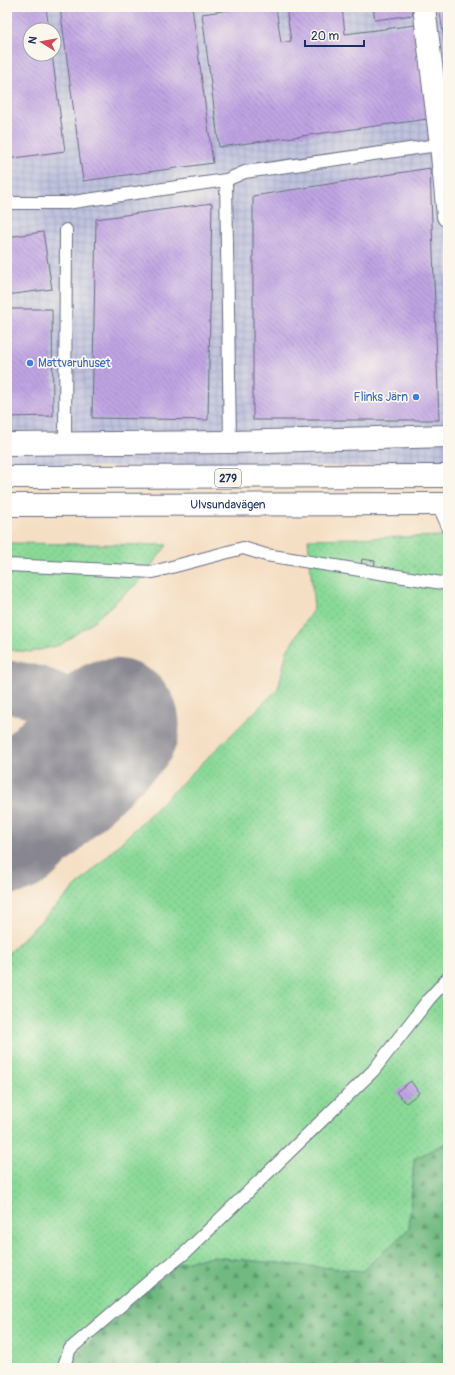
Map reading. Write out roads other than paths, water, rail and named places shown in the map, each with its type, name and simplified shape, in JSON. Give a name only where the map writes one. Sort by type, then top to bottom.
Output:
[{"type":"main road","points":[[424,7],[445,144],[448,216]]},
{"type":"main road","points":[[7,444],[230,442],[448,436]]},
{"type":"main road","name":"279","points":[[7,477],[448,476]]},
{"type":"main road","name":"Ulvsundavägen","points":[[7,505],[443,504]]},
{"type":"lane","points":[[7,203],[66,203],[226,180],[245,172],[445,144]]},
{"type":"lane","points":[[226,180],[230,442]]},
{"type":"lane","points":[[65,444],[66,230]]},
{"type":"lane","points":[[443,504],[448,526]]},
{"type":"lane","points":[[7,565],[153,572],[243,548],[266,555],[448,584]]},
{"type":"lane","points":[[63,1368],[70,1349],[152,1278],[186,1252],[373,1071],[429,999],[448,978]]},
{"type":"place","name":"Mattvaruhuset","points":[[30,363]]},
{"type":"place","name":"Flinks Järn","points":[[416,397]]}]
